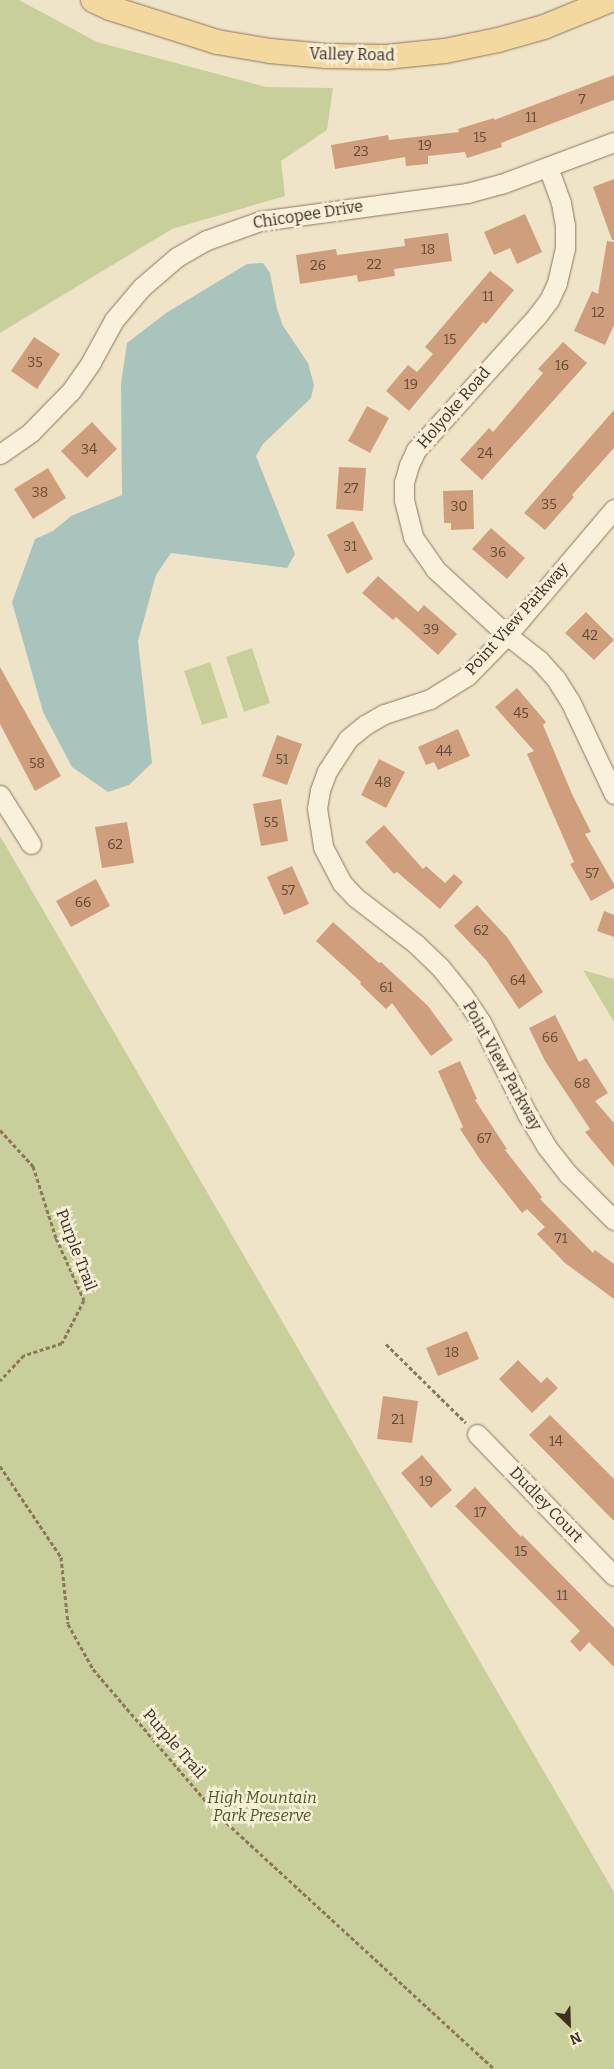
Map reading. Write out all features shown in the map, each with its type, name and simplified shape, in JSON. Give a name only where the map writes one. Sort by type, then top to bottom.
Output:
[{"type":"main road","name":"Valley Road","points":[[94,0],[110,8],[217,42],[270,51],[326,56],[386,57],[445,51],[498,40],[544,27],[610,0]]},
{"type":"street","name":"Chicopee Drive","points":[[0,454],[31,432],[71,391],[92,362],[114,320],[142,287],[178,258],[207,240],[260,221],[468,193],[501,184],[614,142]]},
{"type":"street","name":"Holyoke Road","points":[[548,167],[561,203],[565,226],[565,248],[557,283],[549,300],[537,316],[416,450],[404,482],[404,500],[407,519],[413,537],[435,569],[506,635],[539,660],[560,687],[582,725],[614,794]]},
{"type":"street","name":"Point View Parkway","points":[[614,509],[481,664],[445,691],[430,699],[384,714],[365,725],[348,740],[327,771],[320,790],[317,808],[318,828],[323,847],[342,882],[355,897],[416,944],[440,967],[462,994],[481,1022],[527,1114],[546,1146],[569,1175],[614,1220]]},
{"type":"street","points":[[0,795],[31,844]]},
{"type":"street","name":"Dudley Court","points":[[477,1434],[614,1576]]},
{"type":"path","name":"Purple Trail","points":[[0,1130],[33,1166],[56,1238],[84,1300],[62,1343],[24,1355],[0,1381]]},
{"type":"path","points":[[386,1344],[477,1434]]},
{"type":"path","name":"Purple Trail","points":[[0,1466],[61,1557],[68,1624],[93,1669],[218,1814],[494,2069]]},
{"type":"green space","points":[[0,0],[19,0],[97,42],[266,87],[333,88],[327,130],[281,161],[285,196],[172,229],[0,333]]},
{"type":"green space","points":[[252,648],[270,703],[244,712],[226,657]]},
{"type":"green space","points":[[210,662],[228,717],[202,725],[184,671]]},
{"type":"green space","name":"High Mountain Park Preserve","points":[[0,836],[614,1892],[614,2069],[0,2069]]},
{"type":"green space","points":[[583,970],[614,979],[614,1022]]},
{"type":"water","points":[[263,263],[270,273],[277,309],[283,326],[308,363],[314,385],[311,398],[263,444],[256,456],[295,554],[287,568],[171,553],[156,575],[138,641],[152,763],[129,785],[108,792],[72,767],[43,712],[12,602],[35,539],[53,531],[71,516],[122,495],[121,384],[127,343],[166,313],[247,264]]},
{"type":"building","points":[[614,75],[614,100],[501,143],[502,147],[467,158],[465,152],[428,156],[428,164],[406,166],[405,157],[335,169],[331,145],[388,135],[389,140],[459,132],[458,129],[494,118],[494,120]]},
{"type":"building","points":[[614,179],[614,240],[612,240],[593,187]]},
{"type":"building","points":[[525,214],[542,252],[517,264],[510,248],[494,255],[484,232]]},
{"type":"building","points":[[448,233],[452,261],[394,269],[395,276],[358,282],[357,275],[300,284],[296,255],[336,249],[337,255],[405,246],[404,239]]},
{"type":"building","points":[[607,241],[614,242],[614,325],[605,345],[574,331],[592,291],[598,294]]},
{"type":"building","points":[[490,271],[514,290],[486,324],[483,322],[409,411],[386,391],[408,365],[417,372],[433,354],[425,347]]},
{"type":"building","points":[[34,337],[60,354],[37,389],[11,371]]},
{"type":"building","points":[[563,342],[587,363],[482,480],[460,460],[489,428],[493,432],[543,373],[538,369]]},
{"type":"building","points":[[367,406],[389,418],[370,453],[348,441]]},
{"type":"building","points":[[614,410],[614,448],[572,495],[574,497],[545,530],[524,513]]},
{"type":"building","points":[[92,422],[117,449],[87,478],[61,451]]},
{"type":"building","points":[[339,467],[366,468],[363,511],[336,509]]},
{"type":"building","points":[[48,468],[66,498],[33,519],[14,489]]},
{"type":"building","points":[[473,490],[474,529],[451,530],[451,523],[444,523],[443,491]]},
{"type":"building","points":[[353,521],[373,559],[347,574],[327,535]]},
{"type":"building","points":[[491,528],[525,558],[507,579],[472,549]]},
{"type":"building","points":[[378,576],[418,612],[424,605],[457,634],[438,655],[396,617],[393,620],[362,593]]},
{"type":"building","points":[[586,612],[614,640],[594,660],[565,633]]},
{"type":"building","points":[[0,667],[61,776],[35,791],[0,724]]},
{"type":"building","points":[[517,688],[546,722],[543,725],[572,794],[591,832],[585,834],[614,884],[614,888],[591,901],[570,864],[574,862],[527,754],[534,751],[495,707]]},
{"type":"building","points":[[458,729],[470,756],[438,770],[434,762],[426,765],[418,747]]},
{"type":"building","points":[[277,735],[302,744],[287,785],[262,776]]},
{"type":"building","points":[[379,759],[405,772],[386,808],[361,795]]},
{"type":"building","points":[[281,799],[288,841],[261,846],[253,804]]},
{"type":"building","points":[[127,822],[134,863],[102,868],[95,827]]},
{"type":"building","points":[[384,825],[423,869],[426,866],[445,883],[454,874],[463,882],[440,909],[397,872],[394,874],[365,842]]},
{"type":"building","points":[[292,866],[309,904],[284,915],[267,877]]},
{"type":"building","points":[[96,879],[110,906],[71,927],[56,901]]},
{"type":"building","points":[[477,905],[507,937],[543,992],[519,1009],[486,960],[454,926]]},
{"type":"building","points":[[604,911],[614,915],[614,937],[597,931]]},
{"type":"building","points":[[333,922],[379,963],[381,962],[428,1006],[453,1040],[431,1056],[392,1003],[386,1009],[360,984],[361,982],[316,941]]},
{"type":"building","points":[[555,1015],[579,1062],[586,1058],[608,1093],[595,1101],[614,1123],[614,1167],[585,1132],[590,1129],[545,1061],[529,1028]]},
{"type":"building","points":[[460,1061],[477,1099],[475,1100],[507,1149],[505,1150],[542,1197],[540,1199],[593,1253],[595,1250],[614,1264],[614,1299],[565,1263],[537,1234],[545,1227],[527,1209],[522,1213],[481,1161],[460,1129],[463,1127],[438,1071]]},
{"type":"building","points":[[467,1331],[479,1359],[438,1376],[426,1348]]},
{"type":"building","points":[[518,1360],[541,1383],[547,1377],[558,1388],[532,1413],[499,1379]]},
{"type":"building","points":[[383,1396],[418,1401],[412,1443],[377,1439]]},
{"type":"building","points":[[550,1415],[614,1479],[614,1521],[529,1435]]},
{"type":"building","points":[[422,1455],[452,1490],[431,1508],[401,1473]]},
{"type":"building","points":[[475,1487],[521,1537],[522,1535],[614,1628],[614,1667],[589,1642],[580,1652],[570,1641],[580,1631],[455,1506]]}]
